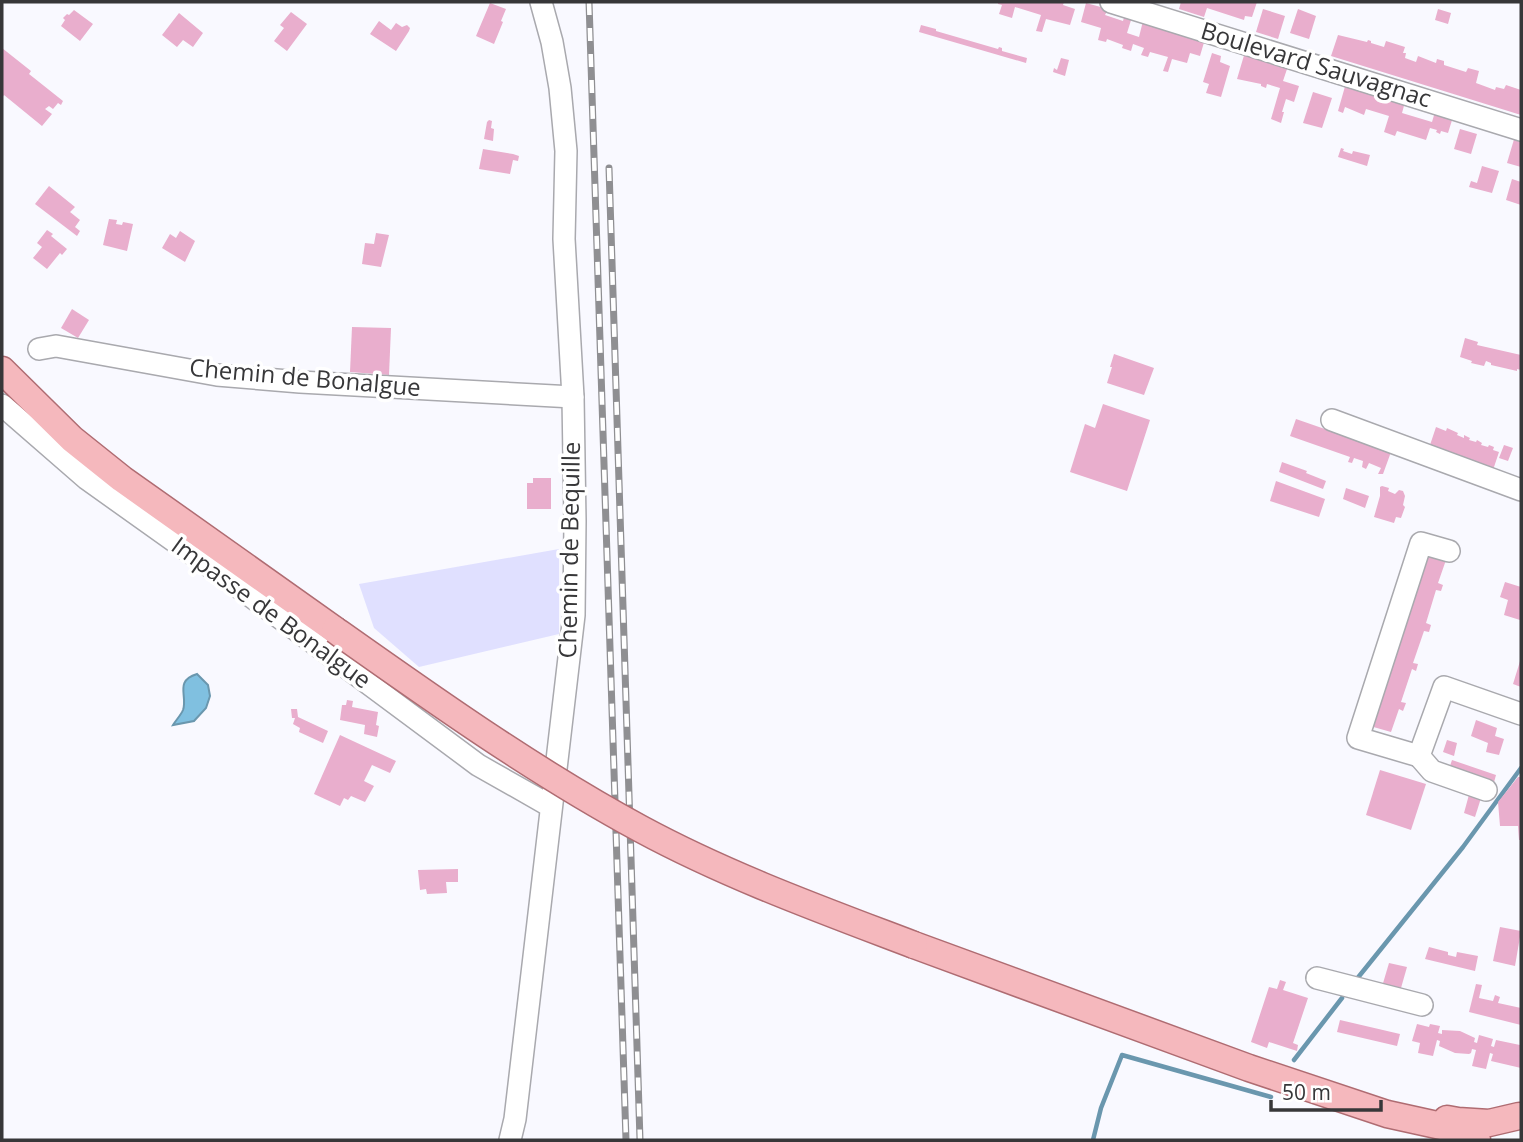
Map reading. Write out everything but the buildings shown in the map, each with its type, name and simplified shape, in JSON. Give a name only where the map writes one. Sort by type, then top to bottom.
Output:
[{"type":"main road","points":[[2,370],[72,439],[122,479],[424,693],[537,768],[642,830],[740,877],[914,945],[1249,1068],[1387,1114],[1446,1127],[1477,1140]]},
{"type":"main road","points":[[1329,1094],[1458,1121],[1489,1123],[1520,1115]]},
{"type":"main road","points":[[1508,1140],[1512,1126],[1520,1115]]},
{"type":"street","name":"Chemin de Bequille","points":[[510,1140],[515,1119],[573,615],[575,521],[573,397],[564,239],[566,151],[558,76],[541,2]]},
{"type":"street","name":"Boulevard Sauvagnac","points":[[1111,2],[1521,130]]},
{"type":"street","name":"Chemin de Bonalgue","points":[[39,349],[56,346],[217,375],[573,397]]},
{"type":"street","name":"Impasse de Bonalgue","points":[[2,405],[87,479],[233,583],[478,765],[551,804]]},
{"type":"street","points":[[1332,420],[1521,490]]},
{"type":"street","points":[[1449,551],[1421,543],[1358,738],[1419,756],[1432,771],[1486,790]]},
{"type":"street","points":[[1419,756],[1444,687],[1521,714]]},
{"type":"street","points":[[1317,978],[1422,1005]]},
{"type":"shaded area","points":[[559,549],[559,634],[419,667],[374,628],[359,584]]},
{"type":"shaded area","points":[[197,674],[208,685],[210,696],[206,708],[194,721],[173,725],[183,710],[184,685],[190,677]]},
{"type":"waterway","points":[[1356,980],[1463,847],[1521,768]]},
{"type":"waterway","points":[[1294,1060],[1342,998]]},
{"type":"waterway","points":[[1093,1140],[1101,1108],[1122,1055],[1271,1097]]},
{"type":"railway","points":[[589,2],[626,1140]]},
{"type":"railway","points":[[609,168],[640,1140]]}]
